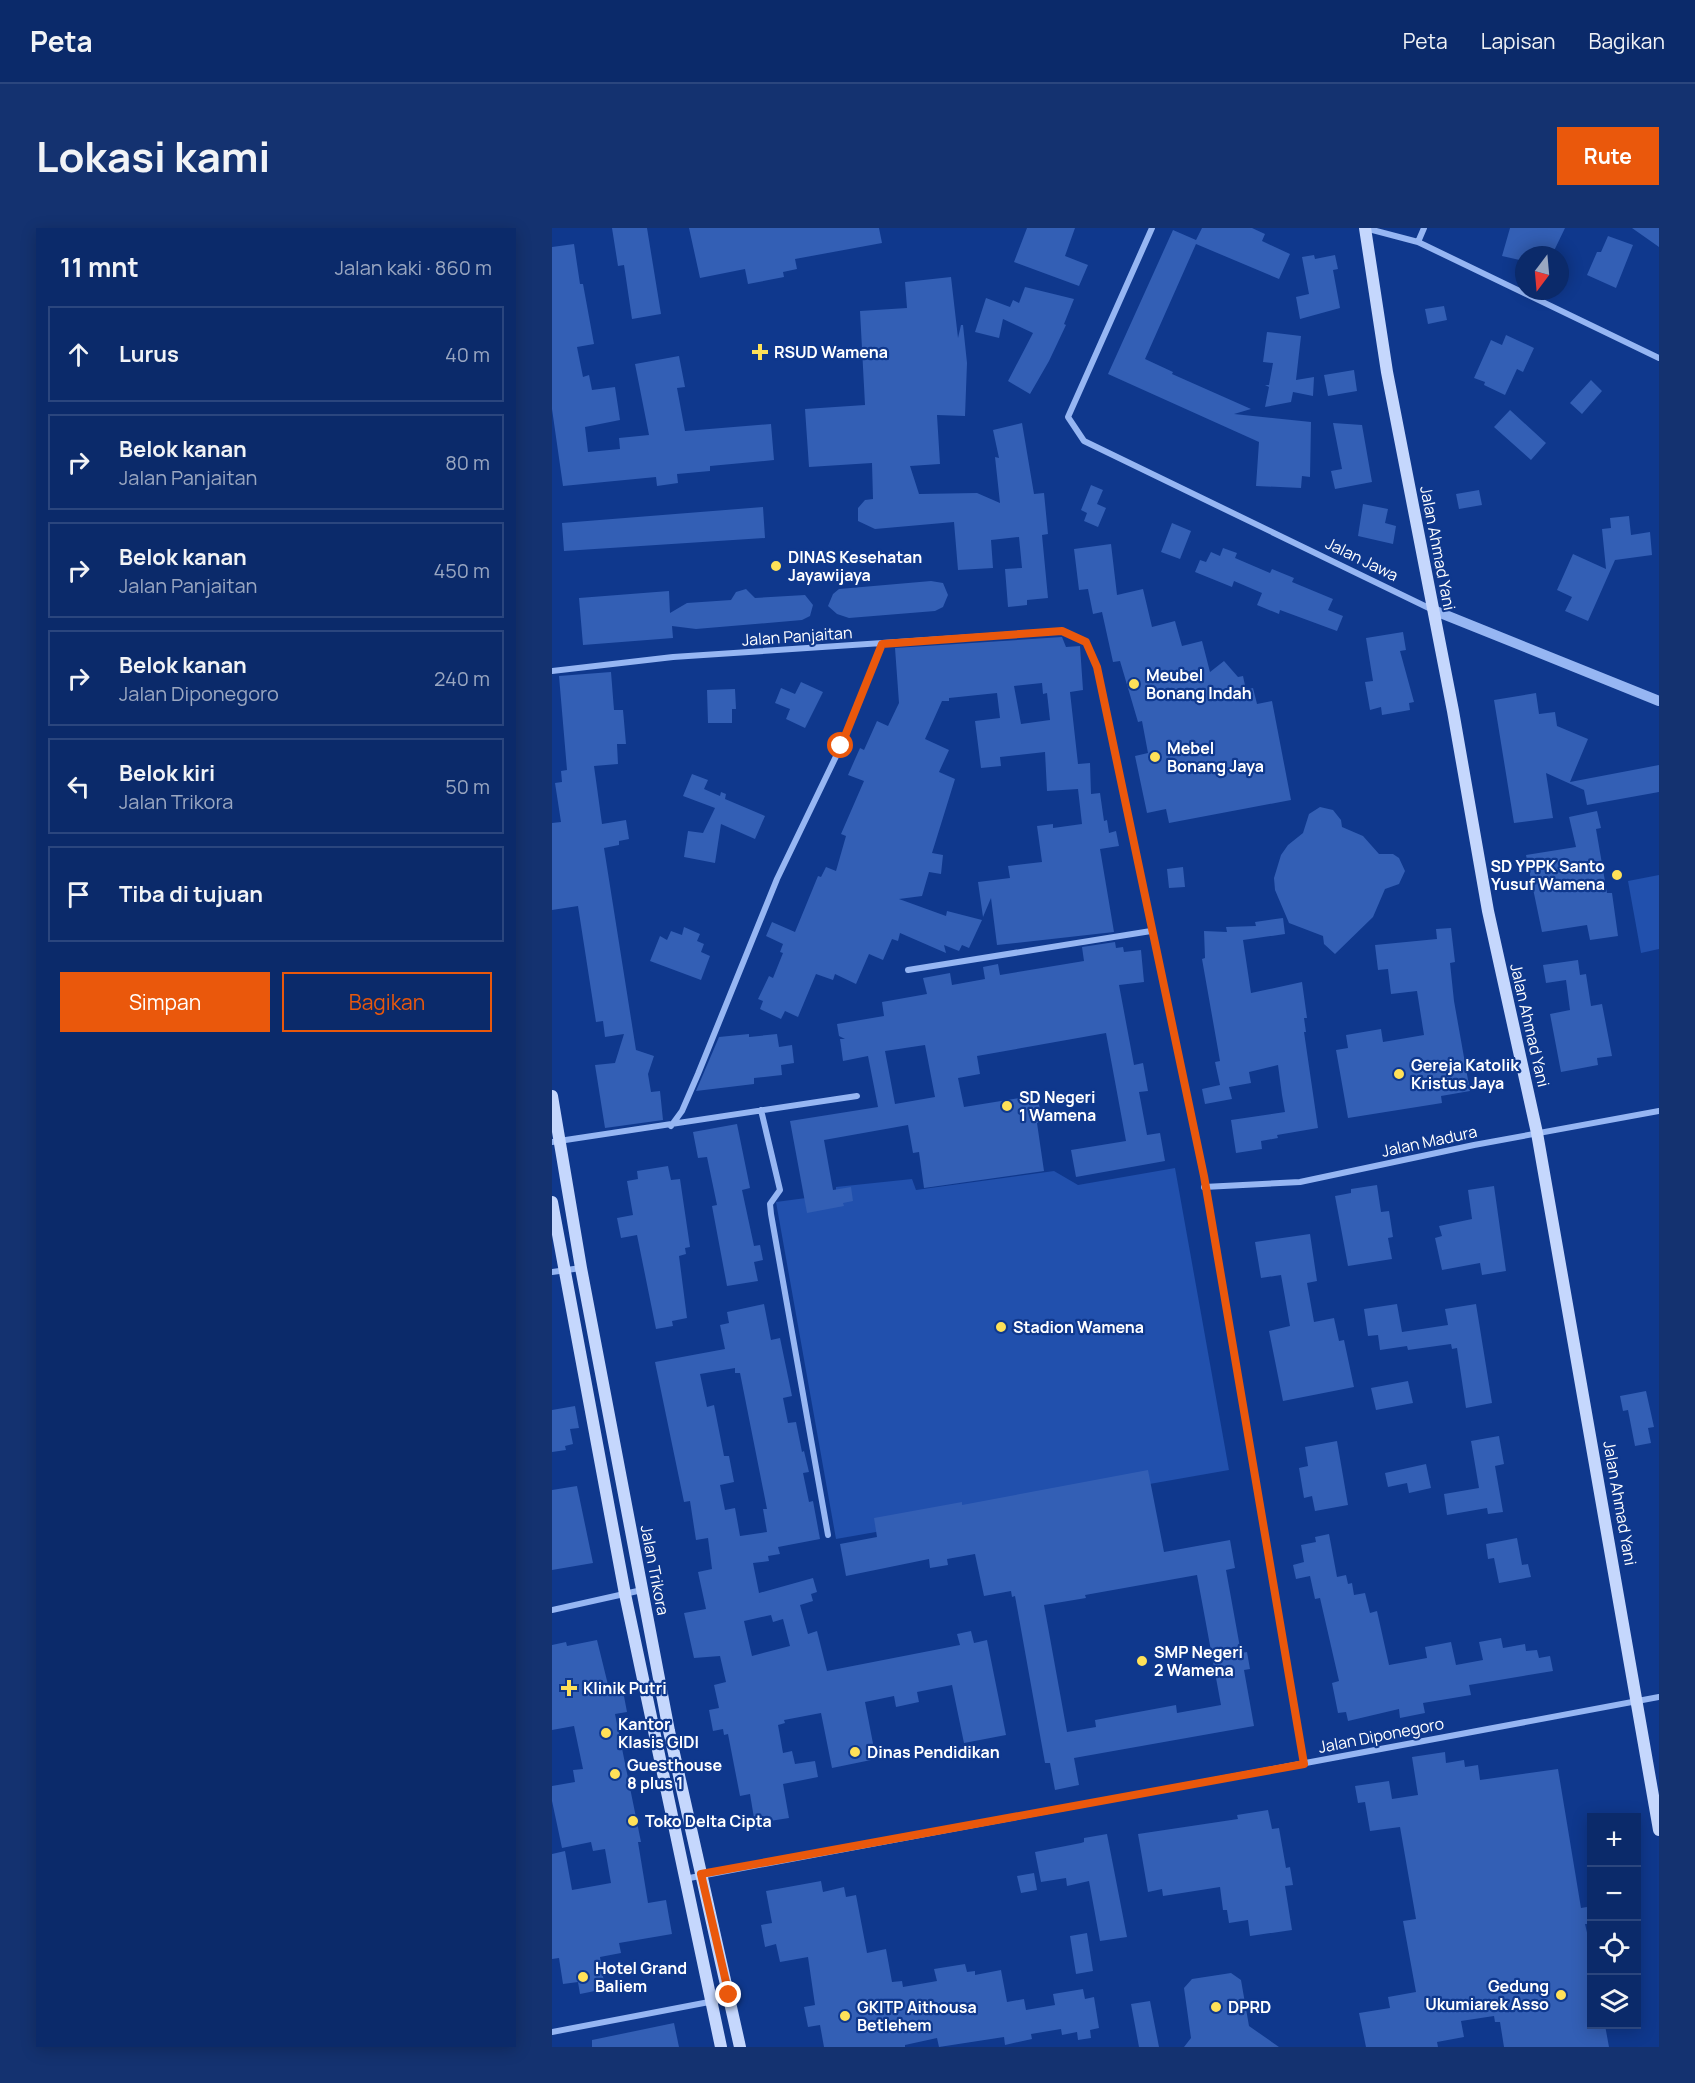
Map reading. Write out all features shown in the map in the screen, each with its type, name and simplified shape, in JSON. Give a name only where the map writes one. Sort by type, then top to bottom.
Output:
[{"type":"main road","name":"Jalan Ahmad Yani","points":[[1365,228],[1387,372],[1488,911],[1537,1133],[1659,1830]]},
{"type":"main road","name":"Jalan Trikora","points":[[552,1096],[556,1142],[669,1731],[740,2047]]},
{"type":"main road","name":"Jalan Trikora","points":[[552,1202],[558,1271],[721,2047]]},
{"type":"street","name":"Jalan Jawa","points":[[1152,228],[1068,417],[1084,441],[1433,610],[1659,701]]},
{"type":"street","points":[[1365,228],[1418,242],[1659,358]]},
{"type":"street","points":[[1418,242],[1424,228]]},
{"type":"street","name":"Jalan Panjaitan","points":[[552,671],[673,657],[1062,631],[1086,642],[1097,667],[1204,1187],[1304,1764]]},
{"type":"street","points":[[671,1126],[682,1111],[777,879],[841,746],[882,644]]},
{"type":"street","points":[[908,970],[1151,931]]},
{"type":"street","points":[[556,1142],[857,1096]]},
{"type":"street","points":[[761,1110],[780,1190],[770,1204],[771,1214],[828,1535]]},
{"type":"street","name":"Jalan Madura","points":[[1204,1187],[1300,1182],[1537,1133],[1659,1111]]},
{"type":"street","points":[[558,1271],[581,1268]]},
{"type":"street","points":[[552,1610],[642,1590]]},
{"type":"street","name":"Jalan Diponegoro","points":[[684,1879],[1659,1697]]},
{"type":"street","points":[[552,2032],[730,1998]]},
{"type":"shaded area","points":[[1659,875],[1659,949],[1641,953],[1628,881]]},
{"type":"shaded area","name":"Stadion Wamena","points":[[1175,1168],[1229,1470],[836,1539],[776,1202],[836,1194],[836,1187],[912,1179],[916,1190],[1054,1171],[1078,1185]]},
{"type":"building","points":[[612,228],[647,228],[661,314],[632,319],[624,265],[618,266]]},
{"type":"building","points":[[689,228],[879,228],[882,243],[795,259],[797,269],[783,272],[784,277],[748,284],[745,269],[700,278]]},
{"type":"building","points":[[1027,228],[1075,228],[1065,256],[1088,265],[1079,286],[1014,262]]},
{"type":"building","points":[[1202,228],[1252,228],[1265,234],[1262,241],[1290,254],[1279,279],[1196,244],[1145,359],[1173,372],[1172,374],[1251,409],[1234,414],[1311,422],[1310,477],[1302,476],[1301,488],[1256,486],[1259,442],[1108,374],[1173,230],[1196,240]]},
{"type":"building","points":[[1510,228],[1565,228],[1556,246],[1515,246],[1515,259],[1502,256]]},
{"type":"building","points":[[1632,228],[1659,228],[1659,247]]},
{"type":"building","points":[[1608,236],[1633,245],[1616,288],[1587,275],[1597,252],[1601,252]]},
{"type":"building","points":[[574,244],[580,284],[583,284],[594,344],[577,347],[583,377],[589,375],[592,390],[615,387],[620,420],[585,427],[588,452],[620,449],[619,438],[649,435],[635,364],[679,356],[685,387],[677,388],[685,431],[771,424],[774,460],[710,466],[710,471],[677,474],[678,483],[657,486],[656,477],[563,486],[552,409],[552,247]]},
{"type":"building","points":[[1314,255],[1315,259],[1335,255],[1338,269],[1333,270],[1340,308],[1300,319],[1296,297],[1309,294],[1302,257]]},
{"type":"building","points":[[951,277],[958,338],[961,325],[963,325],[967,363],[965,416],[937,415],[940,464],[910,466],[919,494],[977,493],[1000,503],[995,457],[999,458],[993,430],[1022,423],[1034,494],[1044,493],[1048,534],[1042,535],[1048,598],[1027,600],[1027,605],[1008,607],[1005,569],[1022,568],[1019,537],[991,540],[993,568],[958,570],[954,522],[875,529],[858,521],[858,508],[865,500],[873,499],[872,463],[809,467],[805,409],[865,405],[860,311],[907,308],[905,282]]},
{"type":"building","points":[[1025,287],[1074,299],[1064,324],[1066,325],[1030,394],[1008,381],[1033,333],[1003,319],[999,338],[975,332],[986,298],[1010,307],[1013,300],[1019,303]]},
{"type":"building","points":[[1444,306],[1447,320],[1428,324],[1425,309]]},
{"type":"building","points":[[1267,332],[1301,336],[1296,380],[1314,377],[1313,396],[1293,392],[1291,402],[1265,407],[1269,387],[1265,385],[1269,385],[1273,363],[1263,362]]},
{"type":"building","points":[[1506,335],[1534,348],[1523,372],[1517,369],[1505,395],[1474,378],[1491,340],[1502,345]]},
{"type":"building","points":[[1354,370],[1357,391],[1328,396],[1324,375]]},
{"type":"building","points":[[1591,380],[1602,391],[1582,414],[1570,403]]},
{"type":"building","points":[[1510,410],[1546,443],[1531,460],[1494,427]]},
{"type":"building","points":[[1333,423],[1362,425],[1372,482],[1335,489],[1331,471],[1342,469]]},
{"type":"building","points":[[1091,485],[1103,490],[1097,504],[1106,508],[1098,527],[1084,521],[1087,513],[1081,510]]},
{"type":"building","points":[[1479,490],[1482,505],[1459,509],[1456,494]]},
{"type":"building","points":[[1363,504],[1388,509],[1385,523],[1396,526],[1393,544],[1358,536]]},
{"type":"building","points":[[763,507],[765,538],[564,551],[562,523]]},
{"type":"building","points":[[1629,516],[1631,535],[1650,532],[1652,555],[1615,560],[1588,621],[1565,611],[1572,597],[1557,590],[1573,554],[1606,569],[1602,529],[1611,528],[1610,518]]},
{"type":"building","points":[[1172,523],[1191,531],[1180,559],[1161,552]]},
{"type":"building","points":[[1111,544],[1117,595],[1143,589],[1152,627],[1175,621],[1182,646],[1202,641],[1210,672],[1224,661],[1238,677],[1243,676],[1246,690],[1253,688],[1257,704],[1272,701],[1291,800],[1169,823],[1166,809],[1147,813],[1135,756],[1148,753],[1142,721],[1138,722],[1120,661],[1113,662],[1102,612],[1093,614],[1088,589],[1079,590],[1074,549]]},
{"type":"building","points":[[1223,548],[1237,553],[1235,558],[1270,573],[1272,569],[1294,578],[1292,582],[1333,599],[1328,610],[1343,616],[1337,631],[1280,610],[1279,614],[1257,605],[1262,593],[1234,581],[1232,587],[1195,572],[1200,560],[1206,562],[1211,552],[1220,556]]},
{"type":"building","points":[[931,581],[943,583],[948,595],[943,607],[935,611],[849,618],[837,614],[828,606],[833,594],[839,589]]},
{"type":"building","points":[[746,589],[755,598],[805,595],[813,605],[810,616],[802,620],[696,629],[672,626],[673,638],[583,645],[579,598],[669,591],[670,613],[687,603],[731,600],[736,592]]},
{"type":"building","points":[[1403,632],[1406,650],[1400,651],[1414,702],[1409,703],[1410,710],[1382,715],[1381,707],[1370,710],[1365,682],[1373,681],[1366,638]]},
{"type":"building","points":[[1062,637],[1066,647],[1080,646],[1083,690],[1070,692],[1078,764],[1090,763],[1091,794],[1100,793],[1104,821],[1107,820],[1109,833],[1116,831],[1119,846],[1100,849],[1114,932],[997,945],[991,898],[983,917],[978,882],[1010,878],[1008,866],[1042,862],[1037,826],[1053,824],[1053,828],[1082,824],[1078,789],[1047,791],[1045,752],[1000,757],[1001,766],[981,768],[975,721],[1000,718],[997,693],[949,698],[949,701],[942,701],[925,739],[949,750],[939,772],[955,779],[932,853],[943,855],[941,874],[929,872],[922,896],[899,899],[946,916],[947,911],[982,920],[969,948],[962,945],[959,951],[944,945],[946,953],[900,933],[898,941],[892,939],[883,960],[869,954],[856,984],[835,974],[833,980],[816,974],[798,1017],[785,1011],[781,1019],[760,1009],[763,1001],[758,999],[769,976],[773,978],[783,953],[780,952],[783,944],[766,936],[772,922],[795,932],[818,876],[821,877],[826,867],[836,871],[846,836],[841,834],[864,781],[848,775],[860,748],[864,750],[877,721],[888,726],[899,703],[895,648]],"holes":[[[1042,683],[1043,694],[1047,693],[1050,720],[1021,724],[1014,686]]]},
{"type":"building","points":[[611,672],[614,710],[623,710],[626,744],[617,744],[618,764],[594,766],[602,824],[626,820],[629,839],[619,841],[619,845],[604,848],[636,1050],[654,1056],[648,1074],[651,1092],[660,1091],[663,1120],[605,1128],[595,1065],[615,1063],[624,1034],[605,1037],[603,1021],[596,1022],[578,906],[552,910],[552,823],[561,822],[555,783],[562,782],[561,771],[567,770],[559,676]]},
{"type":"building","points":[[801,682],[823,692],[805,728],[786,719],[790,709],[775,703],[781,688],[795,694]]},
{"type":"building","points":[[735,689],[736,709],[732,709],[732,723],[708,723],[707,690]]},
{"type":"building","points":[[1536,693],[1539,714],[1555,712],[1557,726],[1588,739],[1570,782],[1659,765],[1659,792],[1587,805],[1584,790],[1546,773],[1553,818],[1514,823],[1494,700]]},
{"type":"building","points":[[692,774],[708,780],[704,789],[720,796],[721,792],[726,794],[725,799],[765,816],[755,839],[721,824],[715,863],[684,857],[688,831],[703,833],[715,808],[683,796]]},
{"type":"building","points":[[1320,807],[1333,810],[1341,820],[1342,827],[1363,836],[1379,854],[1393,854],[1399,858],[1405,871],[1399,884],[1385,889],[1373,917],[1335,954],[1324,944],[1323,936],[1289,923],[1275,890],[1274,878],[1281,855],[1288,845],[1303,833],[1309,814]]},
{"type":"building","points":[[1597,811],[1601,828],[1596,829],[1607,893],[1612,893],[1618,936],[1590,940],[1587,925],[1542,932],[1526,855],[1576,847],[1569,817]]},
{"type":"building","points":[[1183,867],[1185,887],[1169,888],[1167,869]]},
{"type":"building","points":[[1283,918],[1285,934],[1243,940],[1251,993],[1302,982],[1307,1018],[1304,1018],[1306,1032],[1304,1032],[1318,1128],[1277,1135],[1278,1138],[1261,1141],[1262,1149],[1236,1153],[1231,1120],[1285,1112],[1278,1065],[1249,1072],[1251,1083],[1229,1087],[1232,1099],[1205,1104],[1202,1089],[1220,1085],[1215,1062],[1220,1061],[1202,959],[1205,958],[1204,931],[1227,932],[1226,927],[1256,926],[1255,922]]},
{"type":"building","points":[[684,927],[700,934],[697,941],[704,944],[701,952],[710,956],[701,980],[650,961],[660,936],[667,940],[671,931],[682,935]]},
{"type":"building","points":[[1451,928],[1455,962],[1450,963],[1454,1001],[1470,1091],[1441,1096],[1442,1103],[1348,1118],[1336,1050],[1348,1048],[1346,1035],[1381,1029],[1383,1042],[1424,1035],[1417,991],[1391,994],[1388,969],[1378,970],[1375,945],[1437,939],[1436,929]]},
{"type":"building","points":[[1115,942],[1116,948],[1123,947],[1124,952],[1141,950],[1144,982],[1119,985],[1134,1065],[1143,1063],[1148,1091],[1139,1092],[1147,1135],[1160,1133],[1165,1161],[1076,1177],[1071,1150],[1126,1141],[1106,1033],[977,1056],[980,1074],[958,1078],[964,1107],[1031,1096],[1032,1101],[1038,1100],[1043,1122],[1037,1123],[1044,1171],[924,1188],[919,1152],[913,1153],[908,1125],[824,1140],[833,1190],[851,1187],[853,1201],[843,1203],[844,1206],[807,1213],[790,1121],[878,1107],[868,1056],[843,1061],[840,1039],[845,1039],[839,1036],[837,1024],[884,1016],[882,1002],[927,994],[923,978],[950,973],[952,985],[985,979],[983,967],[998,964],[1000,975],[1084,961],[1082,947]],"holes":[[[925,1045],[935,1097],[895,1104],[885,1051]]]},
{"type":"building","points":[[1578,960],[1580,975],[1586,974],[1591,1006],[1602,1004],[1612,1056],[1597,1058],[1598,1065],[1561,1072],[1550,1014],[1570,1010],[1566,980],[1546,983],[1543,965]]},
{"type":"building","points":[[749,1034],[749,1037],[777,1034],[779,1047],[792,1045],[794,1063],[781,1065],[782,1075],[754,1078],[754,1084],[696,1091],[719,1037]]},
{"type":"building","points":[[737,1124],[750,1188],[742,1190],[754,1246],[760,1245],[763,1260],[754,1262],[758,1281],[727,1286],[712,1206],[717,1205],[707,1157],[698,1158],[693,1132]]},
{"type":"building","points":[[668,1166],[671,1180],[680,1179],[690,1247],[685,1248],[686,1254],[679,1256],[687,1318],[672,1321],[673,1326],[656,1329],[637,1235],[621,1238],[617,1218],[633,1215],[627,1181],[638,1179],[637,1171]]},
{"type":"building","points":[[1377,1185],[1381,1212],[1389,1211],[1393,1237],[1388,1238],[1392,1259],[1348,1266],[1335,1196],[1351,1193],[1351,1189]]},
{"type":"building","points":[[1494,1186],[1506,1271],[1482,1275],[1480,1263],[1442,1270],[1435,1238],[1442,1236],[1439,1226],[1472,1219],[1468,1190]]},
{"type":"building","points":[[1310,1234],[1317,1281],[1307,1283],[1314,1322],[1334,1318],[1339,1341],[1344,1340],[1354,1387],[1283,1401],[1269,1331],[1290,1326],[1281,1275],[1261,1278],[1255,1242]]},
{"type":"building","points":[[764,1304],[771,1340],[780,1338],[792,1396],[783,1398],[788,1423],[796,1422],[802,1452],[804,1451],[809,1472],[803,1473],[809,1502],[813,1501],[820,1539],[778,1547],[780,1554],[768,1556],[769,1561],[753,1563],[759,1593],[813,1578],[817,1592],[811,1594],[813,1601],[800,1605],[808,1634],[817,1631],[827,1671],[960,1645],[957,1634],[971,1631],[974,1643],[987,1640],[1006,1735],[964,1743],[952,1685],[917,1692],[919,1702],[896,1707],[894,1696],[865,1702],[876,1759],[832,1768],[821,1713],[784,1720],[785,1723],[778,1725],[783,1753],[792,1751],[795,1764],[815,1761],[818,1777],[783,1784],[789,1818],[770,1821],[771,1828],[756,1830],[750,1794],[740,1796],[728,1734],[724,1735],[723,1729],[713,1731],[709,1710],[719,1708],[714,1685],[726,1682],[720,1656],[694,1658],[684,1613],[706,1609],[698,1572],[712,1569],[708,1538],[696,1540],[690,1501],[684,1502],[655,1362],[725,1349],[720,1325],[729,1323],[727,1312]],"holes":[[[735,1368],[735,1373],[740,1373],[767,1509],[763,1509],[767,1532],[740,1536],[735,1508],[725,1510],[720,1485],[734,1482],[729,1456],[724,1456],[714,1405],[707,1407],[700,1374]],[[771,1615],[773,1622],[783,1619],[790,1646],[752,1656],[744,1621]]]},
{"type":"building","points":[[1397,1304],[1402,1332],[1448,1325],[1445,1309],[1476,1304],[1492,1403],[1466,1408],[1457,1348],[1452,1349],[1451,1344],[1408,1350],[1407,1346],[1380,1350],[1378,1335],[1368,1336],[1364,1309]]},
{"type":"building","points":[[1408,1381],[1413,1403],[1376,1410],[1371,1388]]},
{"type":"building","points":[[1646,1391],[1654,1427],[1648,1428],[1651,1443],[1635,1446],[1628,1410],[1623,1411],[1620,1396]]},
{"type":"building","points":[[575,1406],[579,1428],[570,1429],[573,1444],[565,1446],[566,1450],[552,1452],[552,1410]]},
{"type":"building","points":[[1499,1436],[1504,1464],[1495,1466],[1503,1512],[1488,1514],[1487,1508],[1447,1515],[1444,1494],[1479,1488],[1471,1441]]},
{"type":"building","points":[[1337,1441],[1348,1505],[1315,1511],[1312,1496],[1304,1498],[1299,1468],[1308,1466],[1305,1447]]},
{"type":"building","points":[[1426,1464],[1431,1488],[1409,1493],[1407,1483],[1388,1487],[1385,1473]]},
{"type":"building","points":[[1148,1470],[1164,1552],[1230,1540],[1235,1568],[1226,1570],[1241,1653],[1247,1652],[1250,1669],[1244,1670],[1254,1726],[1074,1758],[1079,1785],[1055,1790],[1050,1763],[1045,1763],[1015,1596],[1012,1597],[1011,1591],[984,1596],[975,1554],[947,1559],[948,1565],[930,1568],[929,1559],[846,1576],[840,1544],[877,1537],[874,1518],[962,1502],[962,1505]],"holes":[[[1197,1575],[1221,1705],[1177,1713],[1176,1705],[1095,1720],[1096,1727],[1067,1732],[1044,1605],[1086,1598],[1085,1595]]]},
{"type":"building","points":[[577,1486],[593,1563],[552,1570],[552,1490]]},
{"type":"building","points":[[1329,1534],[1337,1577],[1346,1575],[1348,1584],[1352,1583],[1354,1595],[1365,1593],[1370,1613],[1377,1611],[1389,1665],[1427,1658],[1425,1647],[1451,1642],[1456,1665],[1483,1660],[1479,1642],[1501,1638],[1503,1648],[1525,1644],[1526,1651],[1537,1650],[1539,1658],[1550,1656],[1553,1671],[1469,1685],[1471,1695],[1423,1703],[1425,1713],[1400,1718],[1399,1709],[1348,1721],[1346,1712],[1338,1713],[1332,1683],[1339,1681],[1320,1598],[1315,1599],[1310,1576],[1296,1579],[1293,1565],[1304,1562],[1301,1545],[1316,1542],[1315,1537]]},
{"type":"building","points":[[1517,1538],[1522,1565],[1528,1564],[1531,1577],[1499,1583],[1494,1558],[1488,1559],[1486,1544]]},
{"type":"building","points":[[597,1640],[610,1693],[623,1691],[627,1712],[615,1714],[641,1842],[638,1842],[648,1903],[666,1900],[672,1934],[619,1943],[621,1953],[600,1957],[605,1989],[580,1994],[578,1982],[563,1984],[559,1958],[552,1959],[552,1854],[565,1851],[572,1890],[611,1883],[605,1849],[593,1851],[591,1842],[562,1848],[552,1801],[552,1786],[575,1782],[573,1770],[583,1769],[574,1726],[552,1730],[552,1645],[566,1642],[567,1646]]},
{"type":"building","points":[[1445,1752],[1446,1763],[1464,1760],[1465,1767],[1478,1765],[1480,1780],[1558,1769],[1581,1908],[1587,1907],[1587,1924],[1585,1924],[1587,1933],[1587,2029],[1606,2029],[1609,2047],[1504,2047],[1500,2022],[1495,2022],[1494,2016],[1461,2021],[1464,2037],[1437,2042],[1438,2047],[1366,2047],[1359,2013],[1390,2008],[1388,1997],[1416,1992],[1403,1921],[1416,1919],[1400,1827],[1370,1831],[1365,1802],[1358,1803],[1355,1786],[1389,1781],[1392,1799],[1418,1795],[1412,1757]]},
{"type":"building","points":[[1268,1810],[1272,1829],[1279,1828],[1286,1868],[1290,1867],[1293,1885],[1285,1886],[1292,1930],[1250,1936],[1248,1920],[1229,1923],[1227,1910],[1223,1910],[1220,1887],[1163,1896],[1162,1889],[1148,1892],[1138,1834],[1238,1819],[1237,1815]]},
{"type":"building","points":[[1107,1834],[1127,1937],[1100,1941],[1089,1881],[1067,1886],[1066,1878],[1041,1882],[1035,1852],[1081,1843],[1084,1842],[1084,1838]]},
{"type":"building","points":[[1034,1873],[1037,1890],[1021,1893],[1017,1876]]},
{"type":"building","points":[[821,1881],[823,1892],[844,1887],[846,1897],[856,1895],[867,1953],[886,1949],[892,1982],[902,1981],[903,1987],[937,1981],[934,1969],[965,1964],[967,1972],[975,1971],[975,1975],[1001,1970],[1007,2002],[1024,1999],[1026,2010],[1055,2005],[1053,1994],[1083,1989],[1085,1999],[1094,1997],[1099,2028],[1090,2030],[1091,2038],[1078,2040],[1077,2032],[1062,2035],[1061,2029],[1031,2034],[1032,2039],[1005,2045],[1004,2037],[939,2047],[937,2038],[905,2045],[905,2047],[824,2047],[820,2025],[808,2027],[804,2007],[815,2005],[808,1957],[780,1962],[776,1944],[765,1947],[761,1925],[772,1923],[766,1891]]},
{"type":"building","points":[[1087,1933],[1093,1971],[1076,1974],[1070,1936]]},
{"type":"building","name":"DPRD","points":[[1231,1973],[1241,1980],[1249,2026],[1279,2047],[1184,2047],[1191,2038],[1184,1988],[1192,1979]]},
{"type":"building","points":[[1150,2001],[1159,2047],[1139,2047],[1131,2004]]},
{"type":"building","points":[[674,2023],[679,2047],[592,2047],[592,2040]]},
{"type":"place","name":"RSUD Wamena","points":[[760,352]]},
{"type":"place","name":"DINAS Kesehatan Jayawijaya","points":[[776,566]]},
{"type":"place","name":"Meubel Bonang Indah","points":[[1134,684]]},
{"type":"place","name":"Mebel Bonang Jaya","points":[[1155,757]]},
{"type":"place","name":"SD YPPK Santo Yusuf Wamena","points":[[1617,875]]},
{"type":"place","name":"Gereja Katolik Kristus Jaya","points":[[1399,1074]]},
{"type":"place","name":"SD Negeri 1 Wamena","points":[[1007,1106]]},
{"type":"place","name":"Stadion Wamena","points":[[1001,1327]]},
{"type":"place","name":"SMP Negeri 2 Wamena","points":[[1142,1661]]},
{"type":"place","name":"Klinik Putri","points":[[569,1688]]},
{"type":"place","name":"Kantor Klasis GIDI","points":[[606,1733]]},
{"type":"place","name":"Dinas Pendidikan","points":[[855,1752]]},
{"type":"place","name":"Guesthouse 8 plus 1","points":[[615,1774]]},
{"type":"place","name":"Toko Delta Cipta","points":[[633,1821]]},
{"type":"place","name":"Hotel Grand Baliem","points":[[583,1977]]},
{"type":"place","name":"Gedung Ukumiarek Asso","points":[[1561,1995]]},
{"type":"place","name":"DPRD","points":[[1216,2007]]},
{"type":"place","name":"GKITP Aithousa Betlehem","points":[[845,2016]]},
{"type":"route","points":[[729,1995],[701,1874],[1304,1764],[1204,1187],[1204,1176],[1097,667],[1086,642],[1078,636],[1062,631],[882,644],[841,746]]}]
